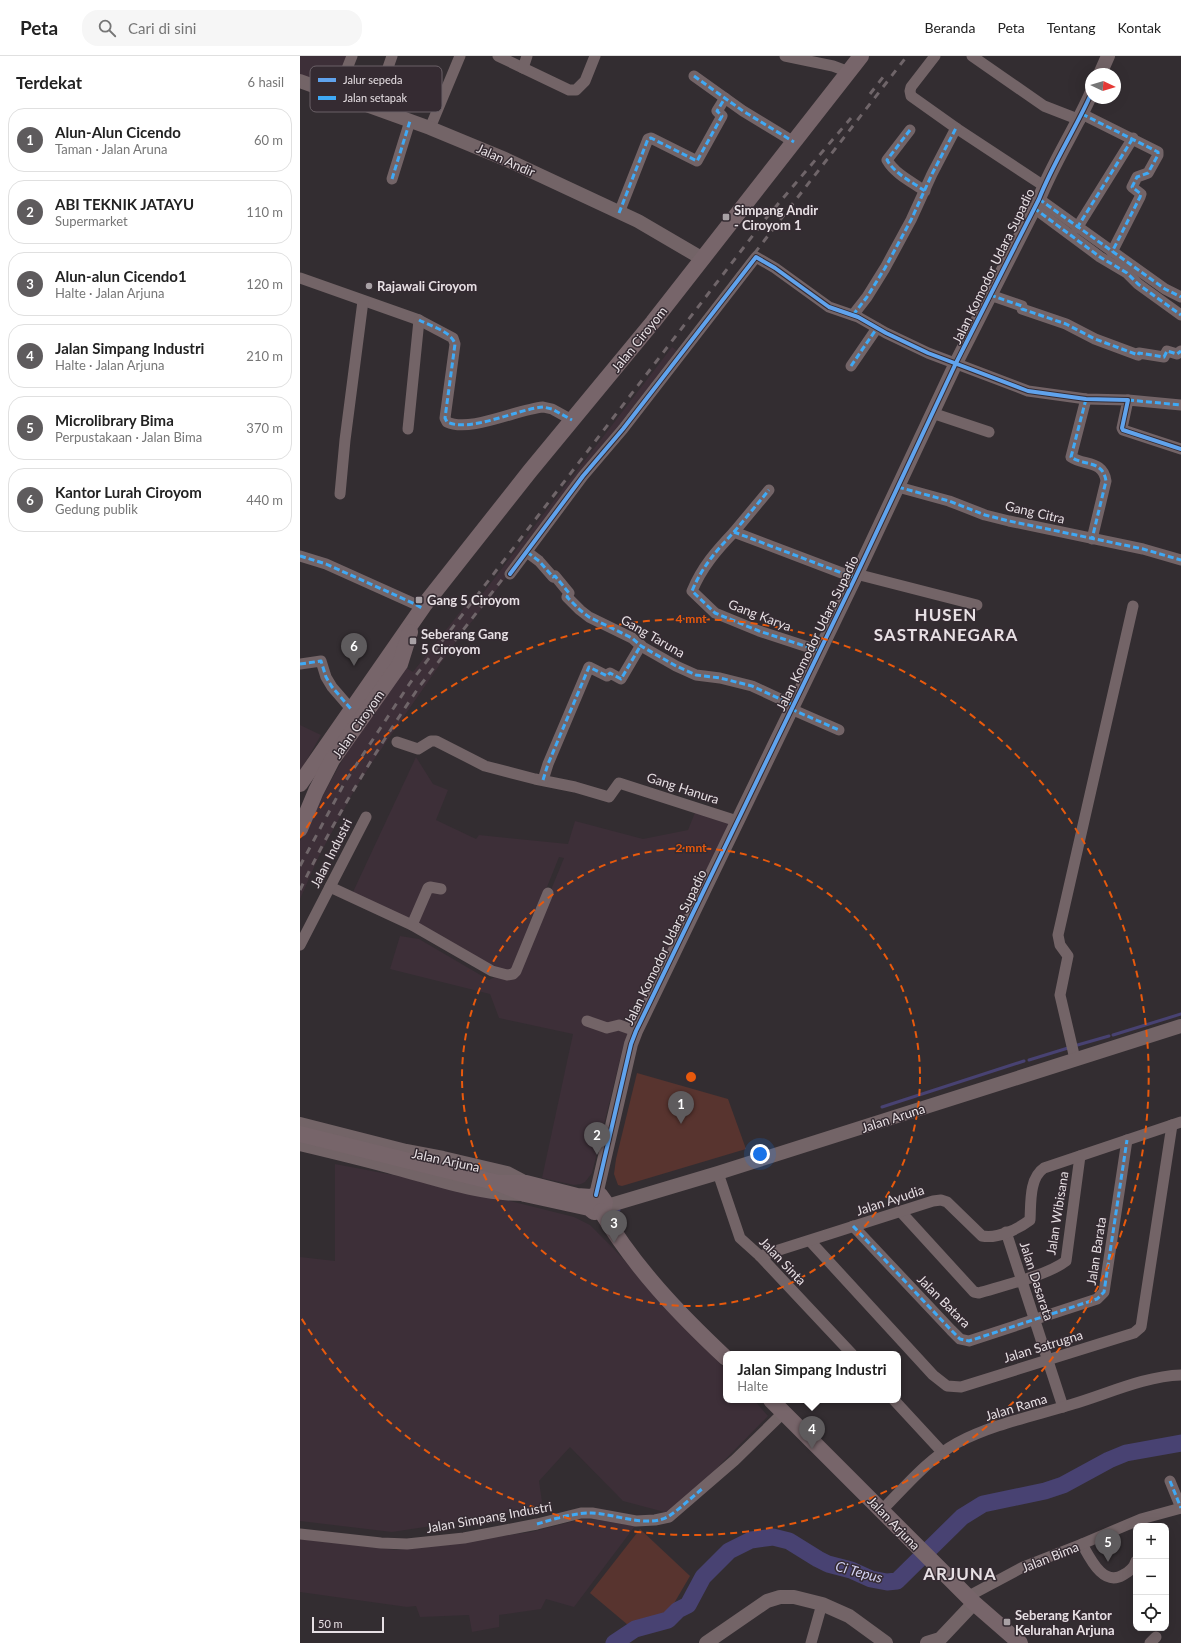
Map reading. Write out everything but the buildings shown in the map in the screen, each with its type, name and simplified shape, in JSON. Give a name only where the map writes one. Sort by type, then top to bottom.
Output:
[{"type":"main road","name":"Jalan Ciroyom","points":[[327,757],[393,661],[418,614],[572,420],[653,322],[861,56]]},
{"type":"main road","name":"Jalan Ciroyom","points":[[300,830],[316,791],[327,757],[351,710],[393,661]]},
{"type":"main road","points":[[300,806],[304,788],[327,757]]},
{"type":"main road","points":[[300,1134],[526,1189]]},
{"type":"main road","name":"Jalan Arjuna","points":[[526,1189],[596,1203]]},
{"type":"main road","points":[[596,1203],[617,1237],[633,1259],[685,1320],[723,1355]]},
{"type":"main road","name":"Jalan Arjuna","points":[[774,1403],[930,1560],[971,1600],[1020,1643]]},
{"type":"street","points":[[348,66],[352,56]]},
{"type":"street","points":[[389,66],[392,56]]},
{"type":"street","points":[[442,99],[460,56]]},
{"type":"street","points":[[498,56],[570,90],[576,90],[585,81],[595,56]]},
{"type":"street","points":[[523,68],[527,56]]},
{"type":"street","points":[[785,56],[834,66],[849,72]]},
{"type":"street","points":[[935,56],[911,87],[910,94],[956,128],[1039,198],[1078,228],[1165,289],[1181,297]]},
{"type":"street","points":[[972,56],[1044,106],[1081,117],[1133,138],[1158,152],[1158,156],[1148,173],[1138,177],[1132,187],[1141,194],[1112,252]]},
{"type":"street","points":[[1102,68],[1105,57]]},
{"type":"street","points":[[694,76],[743,111],[794,142]]},
{"type":"street","name":"Jalan Andir","points":[[300,81],[310,85]]},
{"type":"street","points":[[619,213],[648,139],[651,138],[697,161],[722,116],[717,111],[725,98]]},
{"type":"street","name":"Jalan Komodor Udara Supadio","points":[[596,1203],[631,1044],[636,1030],[856,576],[956,363],[1087,104]]},
{"type":"street","name":"Jalan Andir","points":[[385,112],[505,158],[638,221],[703,259]]},
{"type":"street","points":[[430,128],[437,112]]},
{"type":"street","points":[[392,178],[410,121]]},
{"type":"street","points":[[854,315],[885,268],[911,220],[932,174],[956,128]]},
{"type":"street","points":[[910,130],[887,160],[891,166],[925,191]]},
{"type":"street","points":[[1078,228],[1133,138]]},
{"type":"street","points":[[1039,198],[1100,257],[1127,273],[1138,284],[1181,315]]},
{"type":"street","points":[[510,574],[583,476],[631,418],[755,258],[775,268],[830,307],[854,315],[928,353],[1028,391],[1086,399],[1128,400],[1181,405]]},
{"type":"street","points":[[300,278],[362,302],[419,320],[453,338],[455,344],[445,418],[447,422],[461,424],[478,423],[543,407],[552,409],[572,420]]},
{"type":"street","points":[[990,295],[1022,306],[1022,309],[1066,324],[1095,339],[1138,355],[1139,353],[1164,357],[1166,351],[1177,354],[1181,351]]},
{"type":"street","points":[[340,494],[362,302]]},
{"type":"street","points":[[408,429],[419,320]]},
{"type":"street","points":[[851,366],[877,328]]},
{"type":"street","points":[[1086,399],[1071,457],[1095,465],[1105,475],[1106,481],[1092,539]]},
{"type":"street","points":[[1128,400],[1122,428],[1123,430],[1181,449]]},
{"type":"street","points":[[932,413],[989,432]]},
{"type":"street","name":"Gang Citra","points":[[898,487],[949,501],[985,515],[1009,522],[1092,539],[1181,560]]},
{"type":"street","points":[[769,490],[734,532],[856,576],[977,605]]},
{"type":"street","name":"Gang Karya","points":[[734,532],[699,574],[692,591],[715,613],[759,631],[820,650]]},
{"type":"street","name":"Gang Taruna","points":[[527,552],[539,561],[553,577],[555,576],[560,581],[569,594],[567,597],[580,610],[589,617],[632,638],[641,646],[665,661],[696,675],[752,686],[839,730]]},
{"type":"street","points":[[300,556],[326,564],[416,604],[418,614]]},
{"type":"street","points":[[1075,1055],[1060,995],[1068,956],[1060,945],[1058,935],[1133,606]]},
{"type":"street","points":[[397,742],[418,749],[431,741],[436,741],[485,766],[543,780],[548,764],[589,667],[607,676],[610,673],[621,679],[641,646]]},
{"type":"street","points":[[300,664],[321,661],[326,677],[332,687],[351,710]]},
{"type":"street","name":"Gang Hanura","points":[[543,780],[575,787],[609,797],[619,783],[737,821]]},
{"type":"street","name":"Jalan Industri","points":[[300,945],[366,817]]},
{"type":"street","points":[[330,887],[412,925],[492,971],[507,975],[516,971],[548,893]]},
{"type":"street","points":[[412,925],[428,888],[441,889]]},
{"type":"street","points":[[586,1021],[607,1028],[619,1025],[636,1030]]},
{"type":"street","name":"Jalan Aruna","points":[[596,1203],[718,1173],[1075,1055],[1181,1026]]},
{"type":"street","name":"Jalan Arjuna","points":[[300,1124],[406,1151],[507,1173],[526,1189]]},
{"type":"street","name":"Jalan Ayudia","points":[[760,1256],[900,1211],[940,1200],[947,1202],[982,1236],[990,1237],[1006,1232],[1023,1225],[1030,1220],[1033,1184],[1038,1172],[1044,1168],[1177,1124]]},
{"type":"street","name":"Jalan Satrugna","points":[[810,1241],[934,1375],[947,1386],[961,1387],[1134,1333],[1141,1327],[1177,1124]]},
{"type":"street","name":"Jalan Barata","points":[[1035,1320],[1097,1299],[1104,1292],[1127,1140]]},
{"type":"street","name":"Jalan Arjuna","points":[[300,1144],[396,1168],[439,1181],[500,1194],[526,1189]]},
{"type":"street","name":"Jalan Wibisana","points":[[900,1211],[974,1292],[979,1293],[1022,1280],[1058,1267],[1066,1261],[1080,1156]]},
{"type":"street","name":"Jalan Sinta","points":[[718,1173],[740,1238],[760,1256],[849,1351]]},
{"type":"street","name":"Jalan Batara","points":[[853,1226],[960,1339],[969,1341],[1035,1320]]},
{"type":"street","name":"Jalan Dasarata","points":[[1006,1232],[1063,1407]]},
{"type":"street","name":"Jalan Rama","points":[[882,1510],[943,1452],[957,1443],[1003,1424],[1063,1407],[1144,1381],[1169,1375],[1181,1374]]},
{"type":"street","points":[[897,1403],[943,1452]]},
{"type":"street","name":"Jalan Simpang Industri","points":[[300,1534],[381,1543],[407,1544],[464,1538],[537,1524],[581,1513],[592,1513],[636,1521],[655,1520],[669,1517],[735,1460],[784,1412]]},
{"type":"street","points":[[1170,1480],[1181,1508]]},
{"type":"street","name":"Jalan Bima","points":[[935,1642],[986,1585],[1023,1566],[1181,1508]]},
{"type":"street","points":[[1082,1544],[1096,1568],[1103,1574],[1112,1578],[1121,1577],[1129,1572],[1133,1566]]},
{"type":"street","points":[[706,1643],[767,1601],[780,1597],[794,1598],[822,1604],[849,1616],[886,1643]]},
{"type":"street","points":[[811,1643],[822,1604]]},
{"type":"shaded area","points":[[300,56],[352,56],[348,66],[310,66],[310,80],[300,76]]},
{"type":"shaded area","points":[[672,347],[680,353],[452,647],[373,761],[355,789],[319,856],[300,899],[300,841],[353,741],[405,667],[413,672],[475,593],[480,597]]},
{"type":"shaded area","points":[[300,725],[321,735],[300,772]]},
{"type":"shaded area","points":[[416,757],[433,784],[448,790],[436,820],[476,839],[479,835],[568,844],[575,821],[643,839],[688,830],[696,810],[732,823],[704,877],[623,1047],[592,1173],[585,1182],[581,1184],[574,1185],[542,1178],[573,1034],[499,1018],[490,994],[390,969],[400,936],[419,939],[489,980],[498,975],[515,978],[564,858],[559,857],[515,967],[508,973],[353,892]]},
{"type":"shaded area","points":[[637,1073],[728,1099],[746,1149],[622,1186],[618,1185],[614,1174],[616,1159]]},
{"type":"shaded area","points":[[335,1164],[441,1184],[574,1217],[590,1225],[612,1247],[723,1367],[723,1403],[757,1403],[768,1416],[672,1514],[623,1501],[570,1447],[539,1481],[543,1509],[392,1532],[300,1521],[300,1257],[335,1261]]},
{"type":"shaded area","points":[[582,1519],[599,1520],[635,1526],[574,1607],[546,1599],[541,1609],[499,1615],[499,1627],[472,1632],[469,1615],[420,1617],[416,1606],[407,1607],[300,1592],[300,1539],[397,1550],[531,1532]]},
{"type":"shaded area","points":[[640,1529],[690,1576],[673,1605],[664,1614],[628,1625],[590,1593]]},
{"type":"waterway","points":[[1113,1035],[1181,1014]]},
{"type":"waterway","points":[[1074,1046],[1109,1036]]},
{"type":"waterway","points":[[1029,1060],[1068,1048]]},
{"type":"waterway","points":[[882,1107],[1024,1061]]},
{"type":"waterway","points":[[613,1219],[614,1215],[619,1210]]},
{"type":"waterway","name":"Ci Tepus","points":[[614,1643],[635,1629],[668,1620],[678,1610],[688,1605],[703,1577],[729,1551],[751,1540],[773,1537],[789,1541],[828,1564],[851,1570],[871,1579],[887,1582],[897,1581],[962,1517],[983,1504],[1045,1491],[1063,1485],[1109,1460],[1126,1453],[1181,1443]]},
{"type":"railway","points":[[300,890],[327,837],[356,786],[419,687],[907,56]]},
{"type":"railway","points":[[870,94],[887,72]]},
{"type":"railway","points":[[300,866],[345,782],[410,683],[767,217],[851,118]]},
{"type":"marked path","points":[[694,76],[743,111],[794,142]]},
{"type":"marked path","points":[[619,213],[648,139],[651,138],[697,161],[722,116],[717,111],[725,98]]},
{"type":"marked path","points":[[1082,114],[1158,152],[1158,155],[1148,173],[1137,177],[1132,187],[1141,194],[1112,252]]},
{"type":"marked path","points":[[392,179],[410,121]]},
{"type":"marked path","points":[[853,315],[867,297],[885,268],[911,220],[932,174],[956,128]]},
{"type":"marked path","points":[[910,130],[887,160],[899,174],[925,191]]},
{"type":"marked path","points":[[1077,228],[1133,138]]},
{"type":"marked path","points":[[1039,199],[1165,289],[1181,297]]},
{"type":"marked path","points":[[1034,208],[1100,257],[1127,273],[1138,284],[1181,315]]},
{"type":"marked path","points":[[990,295],[1022,306],[1022,309],[1066,324],[1095,339],[1138,355],[1139,353],[1164,357],[1167,351],[1177,354],[1181,351]]},
{"type":"marked path","points":[[419,320],[445,332],[453,339],[455,344],[445,418],[447,422],[457,425],[481,423],[543,407],[552,409],[572,420]]},
{"type":"marked path","points":[[851,366],[877,328]]},
{"type":"marked path","points":[[1086,399],[1071,457],[1097,467],[1104,474],[1106,481],[1092,539]]},
{"type":"marked path","points":[[1128,400],[1181,405]]},
{"type":"marked path","points":[[898,487],[949,501],[985,515],[1143,549],[1181,560]]},
{"type":"marked path","points":[[734,532],[769,490]]},
{"type":"marked path","points":[[820,651],[759,631],[715,613],[692,591],[696,582],[710,560],[734,532],[855,578]]},
{"type":"marked path","points":[[527,552],[539,561],[553,577],[555,576],[569,593],[567,597],[589,617],[632,638],[641,646],[676,666],[696,675],[720,678],[752,686],[793,705]]},
{"type":"marked path","points":[[300,556],[326,564],[422,608]]},
{"type":"marked path","points":[[543,780],[548,764],[589,667],[607,676],[610,673],[621,679],[641,645]]},
{"type":"marked path","points":[[300,664],[321,661],[326,677],[332,687],[351,709]]},
{"type":"marked path","points":[[791,709],[839,730]]},
{"type":"marked path","points":[[853,1226],[960,1339],[969,1341],[1097,1299],[1104,1292],[1127,1140]]},
{"type":"marked path","points":[[1170,1481],[1181,1508]]},
{"type":"marked path","points":[[537,1524],[557,1518],[584,1513],[600,1514],[641,1521],[661,1520],[673,1513],[702,1489]]},
{"type":"cycle path","points":[[596,1195],[631,1044],[636,1031],[855,578],[956,363],[1086,104]]},
{"type":"cycle path","points":[[510,574],[583,476],[623,429],[756,257],[775,268],[829,307],[858,317],[886,333],[928,353],[1028,391],[1086,399],[1128,400],[1122,428],[1123,430],[1181,449]]},
{"type":"place","name":"Simpang Andir - Ciroyom 1","points":[[726,217]]},
{"type":"place","name":"Rajawali Ciroyom","points":[[369,286]]},
{"type":"place","name":"Gang 5 Ciroyom","points":[[419,600]]},
{"type":"place","name":"Seberang Gang 5 Ciroyom","points":[[413,641]]},
{"type":"place","name":"Kantor Lurah Ciroyom","points":[[354,666]]},
{"type":"place","name":"Alun-Alun Cicendo","points":[[681,1124]]},
{"type":"place","name":"ABI TEKNIK JATAYU","points":[[597,1155]]},
{"type":"place","name":"Alun-alun Cicendo1","points":[[614,1243]]},
{"type":"place","name":"Jalan Simpang Industri","points":[[812,1449]]},
{"type":"place","name":"Microlibrary Bima","points":[[1108,1562]]},
{"type":"place","name":"Seberang Kantor Kelurahan Arjuna","points":[[1007,1622]]},
{"type":"district","name":"HUSEN SASTRANEGARA","points":[[946,625]]},
{"type":"district","name":"ARJUNA","points":[[960,1574]]}]
